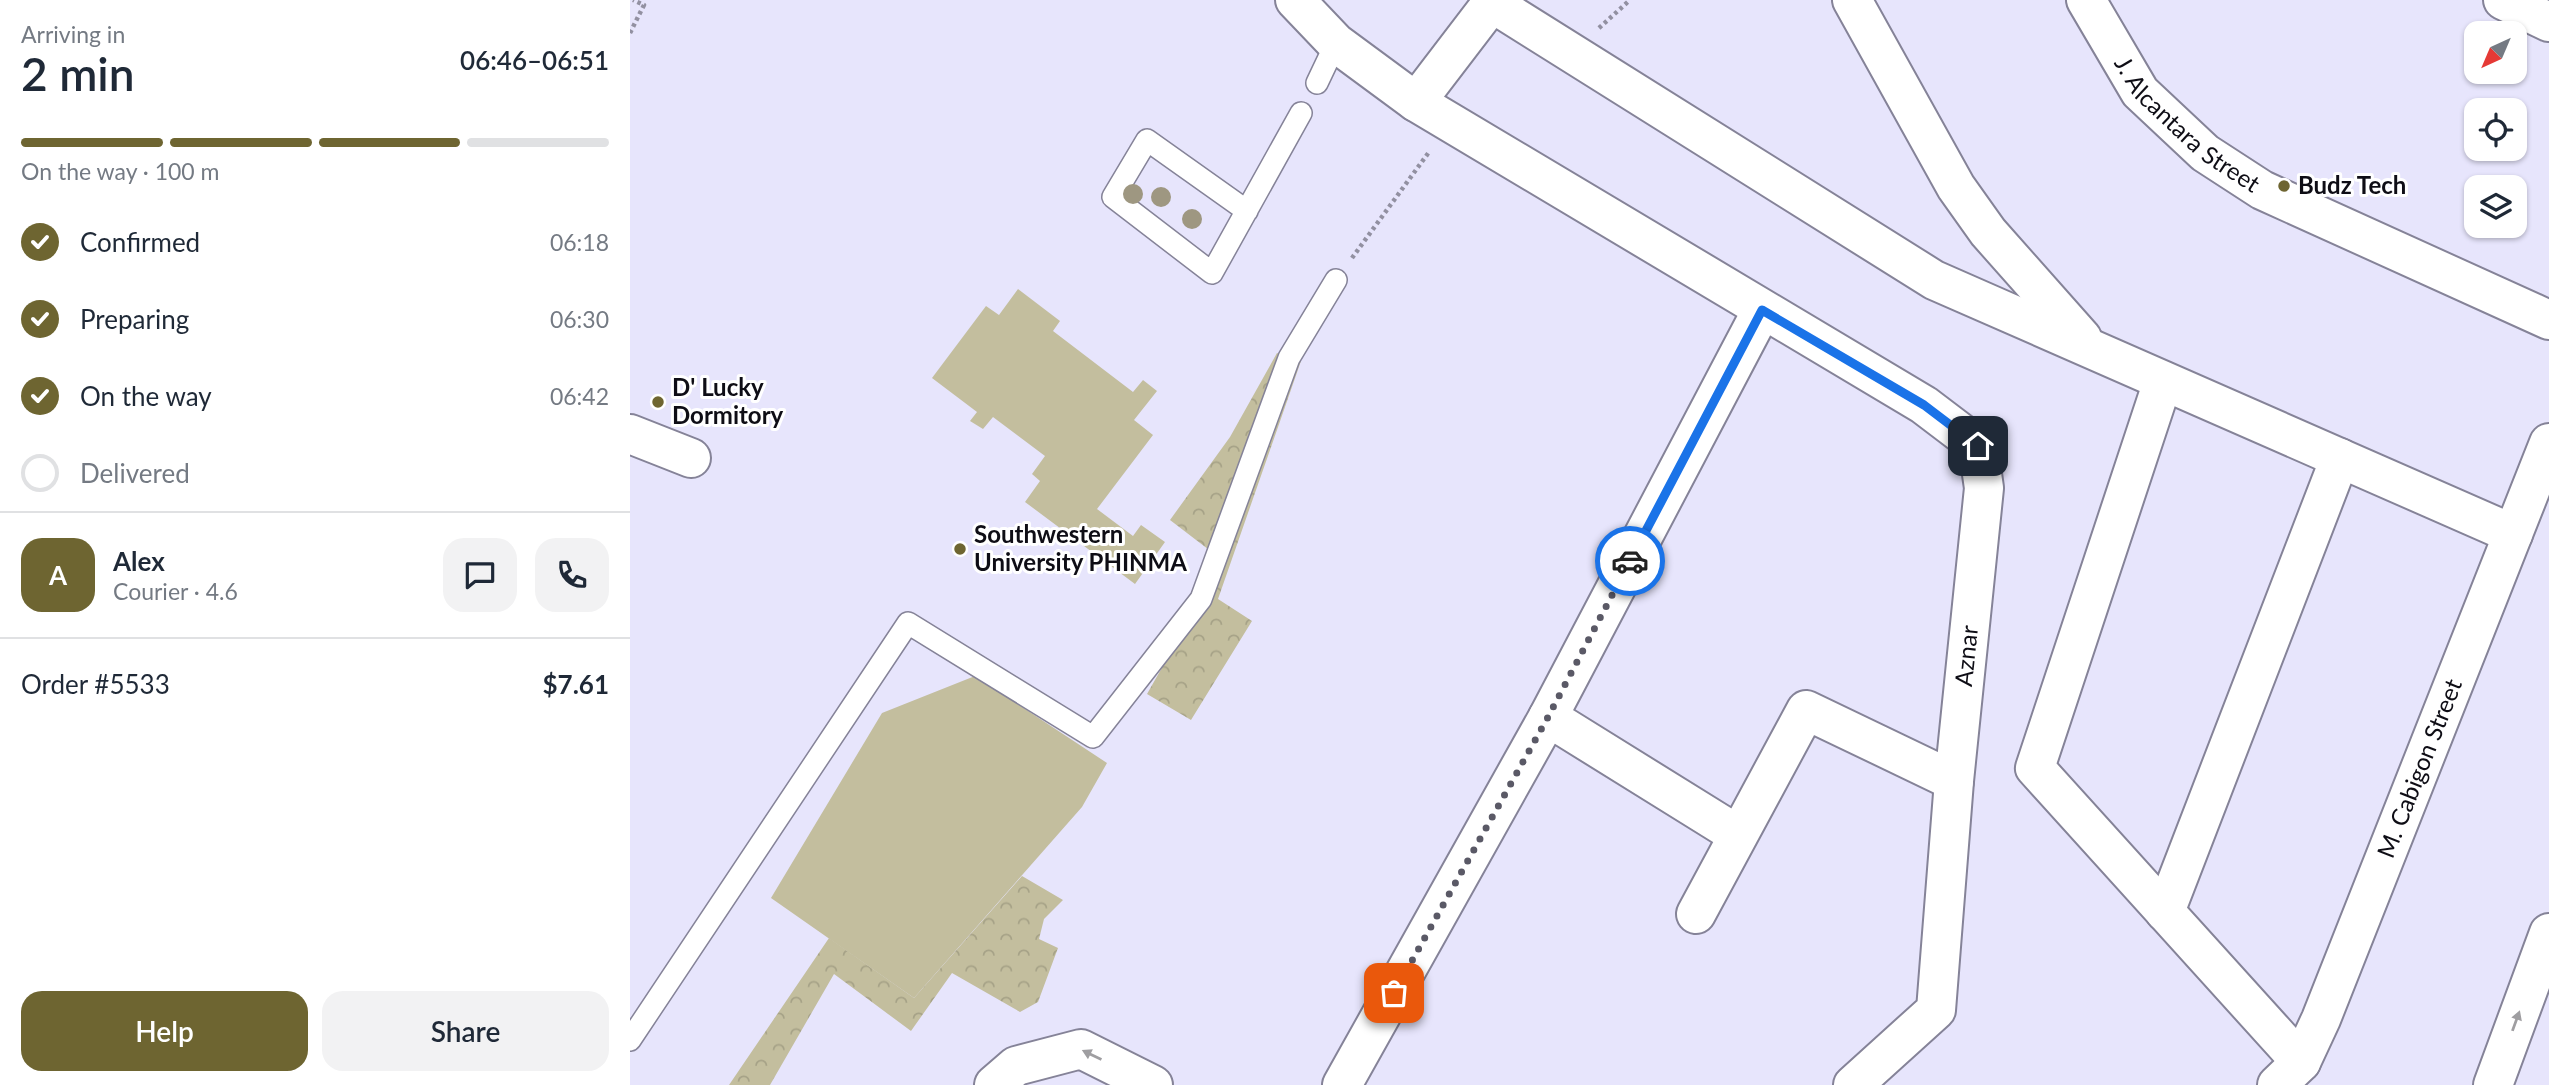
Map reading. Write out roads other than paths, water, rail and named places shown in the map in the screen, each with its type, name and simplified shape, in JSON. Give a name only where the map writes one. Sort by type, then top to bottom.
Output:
[{"type":"street","name":"Aznar","points":[[1295,0],[1336,43],[1416,102],[1924,405],[1978,446],[1984,488],[1936,1010],[1853,1085]]},
{"type":"street","points":[[1852,0],[1956,187],[1988,232],[2092,349]]},
{"type":"street","name":"J. Alcantara Street","points":[[2086,0],[2140,92],[2205,153],[2263,190],[2549,320]]},
{"type":"street","points":[[2503,0],[2549,22]]},
{"type":"street","points":[[1416,102],[1493,1],[1934,280],[2513,534]]},
{"type":"street","points":[[1342,1085],[1548,717],[1762,310]]},
{"type":"street","points":[[2163,381],[2035,768],[2165,912],[2289,1074]]},
{"type":"street","points":[[630,434],[691,458]]},
{"type":"street","name":"M. Cabigon Street","points":[[2289,1074],[2322,1020],[2549,443]]},
{"type":"street","points":[[2165,912],[2340,458]]},
{"type":"street","points":[[1696,914],[1806,710],[1955,781]]},
{"type":"street","points":[[1548,717],[1738,835]]},
{"type":"street","points":[[2493,1085],[2548,939]]},
{"type":"street","points":[[994,1085],[1016,1066],[1081,1049],[1153,1085]]},
{"type":"lane","points":[[1317,83],[1336,43]]},
{"type":"lane","points":[[1247,211],[1147,141],[1113,197],[1212,273],[1247,211],[1301,113]]},
{"type":"lane","points":[[630,1040],[908,623],[1093,737],[1201,599],[1289,358],[1336,280]]},
{"type":"place","name":"Budz Tech","points":[[2284,186]]},
{"type":"place","name":"D' Lucky Dormitory","points":[[658,402]]},
{"type":"place","name":"Southwestern University PHINMA","points":[[960,549]]}]
